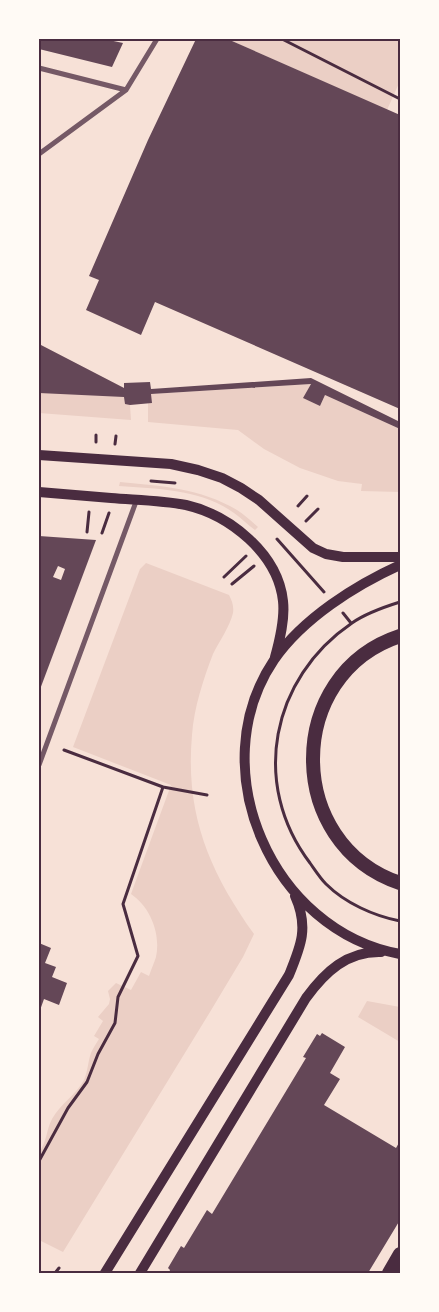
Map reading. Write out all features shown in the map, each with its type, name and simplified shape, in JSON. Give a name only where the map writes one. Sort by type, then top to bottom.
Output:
[{"type":"highway","points":[[400,636],[371,649],[349,667],[330,692],[321,713],[312,755],[314,778],[320,801],[328,821],[339,840],[356,857],[375,871],[400,883]]},
{"type":"highway","points":[[389,1273],[400,1254]]},
{"type":"main road","points":[[39,454],[171,464],[198,470],[222,478],[241,488],[259,500],[313,548],[326,554],[343,557],[400,557]]},
{"type":"main road","points":[[39,492],[137,499],[187,505],[225,521],[250,539],[273,568],[283,600],[283,620],[274,660]]},
{"type":"main road","points":[[105,1273],[289,975],[301,945],[304,929],[302,915],[293,890],[261,839],[246,787],[244,762],[246,736],[249,714],[258,689],[274,660],[300,631],[334,603],[400,564]]},
{"type":"main road","points":[[293,890],[326,922],[346,936],[365,944],[398,953]]},
{"type":"main road","points":[[140,1273],[306,998],[318,982],[341,962],[354,956],[377,952],[398,953]]},
{"type":"street","points":[[39,154],[126,90],[158,39]]},
{"type":"street","points":[[39,68],[126,90]]},
{"type":"street","points":[[39,765],[137,499]]},
{"type":"path","points":[[282,39],[400,99]]},
{"type":"path","points":[[96,435],[96,442]]},
{"type":"path","points":[[116,436],[116,442]]},
{"type":"path","points":[[298,506],[307,496]]},
{"type":"path","points":[[306,521],[318,509]]},
{"type":"path","points":[[102,533],[110,510]]},
{"type":"path","points":[[87,532],[89,512]]},
{"type":"path","points":[[277,539],[320,587]]},
{"type":"path","points":[[224,577],[246,555]]},
{"type":"path","points":[[232,584],[256,564]]},
{"type":"path","points":[[348,618],[351,623],[374,611],[400,602]]},
{"type":"path","points":[[64,750],[163,787],[207,794]]},
{"type":"path","points":[[39,1161],[68,1108],[87,1082],[98,1054],[114,1023],[118,997],[138,956],[124,904],[163,787]]},
{"type":"path","points":[[311,865],[326,884],[348,901],[372,913],[400,921]]},
{"type":"path","points":[[55,1273],[59,1268]]},
{"type":"shaded area","points":[[233,39],[400,39],[400,81],[387,110],[232,41]]},
{"type":"shaded area","points":[[39,344],[124,388],[130,405],[131,420],[39,413]]},
{"type":"shaded area","points":[[311,384],[304,398],[320,406],[325,395],[400,429],[400,492],[361,491],[362,484],[338,481],[300,468],[264,449],[238,430],[148,422],[148,403],[151,394]]},
{"type":"shaded area","points":[[120,482],[180,489],[209,497],[237,510],[258,527],[255,530],[234,513],[208,499],[179,492],[119,486]]},
{"type":"shaded area","points":[[146,563],[229,595],[232,604],[232,618],[213,654],[197,704],[192,735],[192,791],[197,816],[213,864],[238,911],[254,934],[243,957],[210,1012],[63,1252],[39,1240],[39,1152],[44,1144],[50,1123],[55,1114],[84,1080],[91,1053],[99,1039],[94,1036],[103,1021],[98,1017],[109,1004],[108,991],[116,983],[131,990],[141,972],[149,976],[156,957],[157,939],[149,913],[138,899],[131,894],[171,785],[73,747],[140,569]]},
{"type":"shaded area","points":[[367,1001],[400,1007],[400,1042],[358,1017]]},
{"type":"building","points":[[39,39],[104,39],[123,43],[112,67],[39,49]]},
{"type":"building","points":[[196,39],[233,39],[232,41],[400,115],[400,409],[155,302],[141,335],[86,310],[99,280],[89,276],[148,140]]},
{"type":"building","points":[[39,344],[124,388],[124,383],[150,382],[151,389],[311,378],[400,422],[400,429],[325,395],[320,406],[303,398],[311,384],[151,394],[152,403],[130,405],[125,404],[124,397],[39,393]]},
{"type":"building","points":[[39,536],[96,540],[39,692]],"holes":[[[58,566],[65,569],[61,580],[53,577]]]},
{"type":"building","points":[[39,943],[51,948],[45,963],[56,967],[52,977],[67,983],[59,1005],[44,999],[39,1013]]},
{"type":"building","points":[[322,1033],[345,1047],[330,1073],[340,1079],[324,1105],[396,1148],[400,1141],[400,1220],[368,1273],[169,1273],[170,1270],[168,1268],[181,1246],[184,1248],[207,1210],[212,1214],[306,1058],[303,1057],[317,1034],[320,1036]]}]
